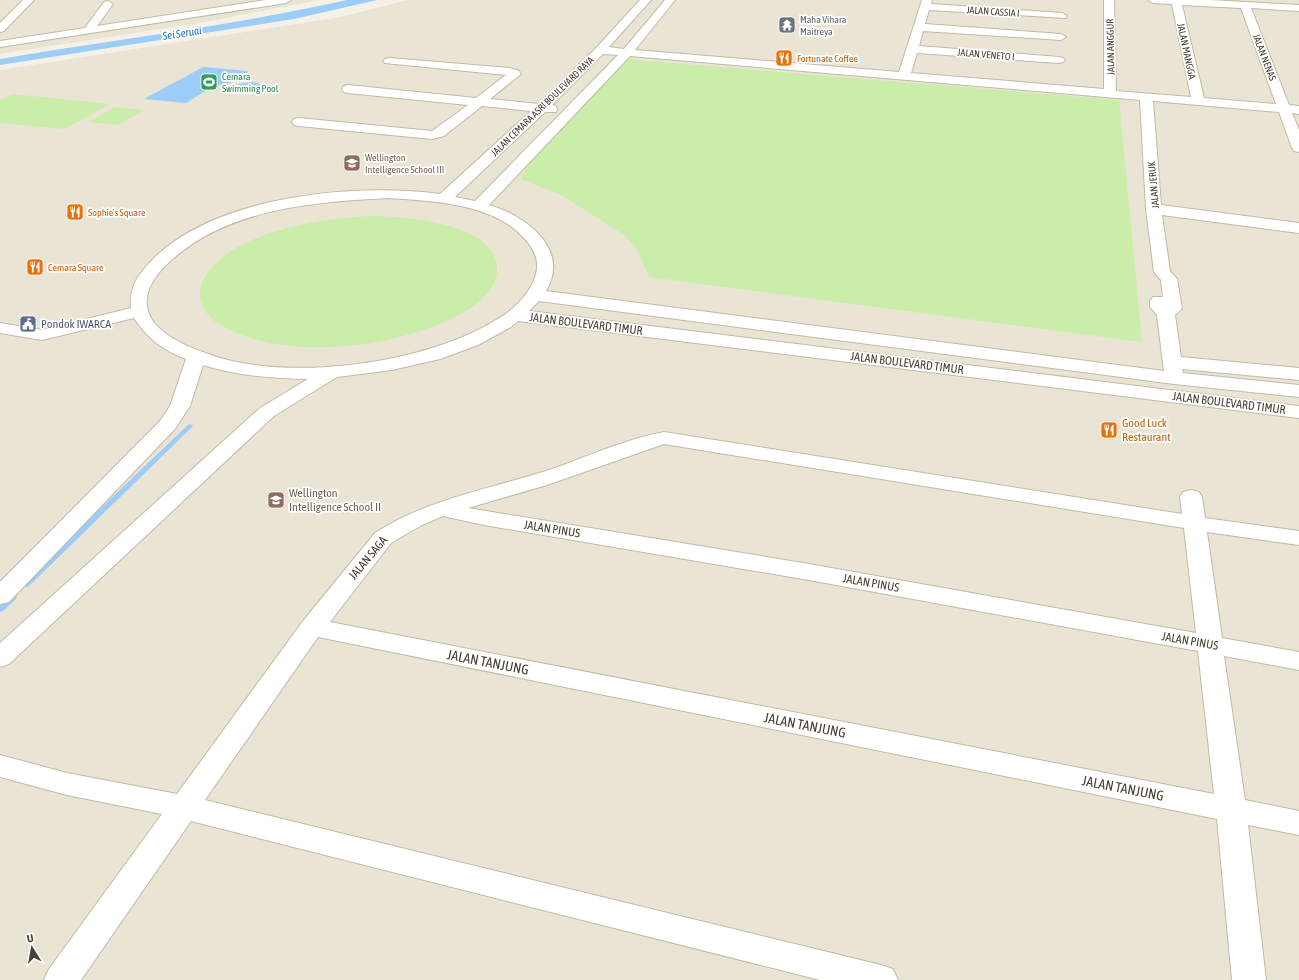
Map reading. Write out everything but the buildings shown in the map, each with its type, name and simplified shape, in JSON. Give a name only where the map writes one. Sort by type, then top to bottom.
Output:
[{"type":"street","points":[[0,29],[30,0]]},
{"type":"street","points":[[200,14],[206,0]]},
{"type":"street","points":[[0,44],[88,32],[286,0]]},
{"type":"street","name":"JALAN CEMARA ASRI BOULEVARD RAYA","points":[[444,199],[542,108],[600,50],[646,0]]},
{"type":"street","name":"JALAN CEMARA ASRI BOULEVARD RAYA","points":[[478,207],[626,52],[670,0]]},
{"type":"street","name":"JALAN ANGGUR","points":[[1109,0],[1110,94]]},
{"type":"street","points":[[1153,0],[1299,8]]},
{"type":"street","name":"JALAN MANGGA","points":[[1176,1],[1198,101]]},
{"type":"street","points":[[904,76],[926,3]]},
{"type":"street","name":"JALAN CASSIA I","points":[[926,3],[1062,12],[1060,56]]},
{"type":"street","points":[[88,32],[108,4]]},
{"type":"street","name":"JALAN NENAS","points":[[1245,5],[1299,148]]},
{"type":"street","points":[[637,10],[660,11]]},
{"type":"street","points":[[98,17],[200,14]]},
{"type":"street","points":[[919,27],[1060,56],[1059,89]]},
{"type":"street","name":"JALAN VENETO I","points":[[913,48],[1060,56]]},
{"type":"street","points":[[600,50],[1299,110]]},
{"type":"street","points":[[300,122],[432,135],[439,133],[515,74],[506,71],[389,61]]},
{"type":"street","points":[[348,89],[572,110]]},
{"type":"street","name":"JALAN JERUK","points":[[1146,97],[1154,209],[1162,272],[1169,279],[1173,309],[1166,313],[1175,396]]},
{"type":"street","points":[[389,194],[444,199],[478,207],[505,217],[517,224],[535,238],[545,256],[546,265],[538,290],[516,315],[496,328],[470,341],[439,353],[398,363],[332,372],[282,373],[236,368],[196,358],[174,348],[157,337],[146,324],[139,311],[138,302],[140,289],[146,276],[157,263],[170,251],[187,240],[228,221],[276,206],[330,197],[389,194]]},
{"type":"street","points":[[1154,209],[1299,228]]},
{"type":"street","name":"JALAN BOULEVARD TIMUR","points":[[538,290],[1173,370],[1299,391]]},
{"type":"street","points":[[602,326],[621,300]]},
{"type":"street","points":[[0,328],[42,334],[139,311]]},
{"type":"street","name":"JALAN BOULEVARD TIMUR","points":[[516,315],[1299,412]]},
{"type":"street","points":[[0,596],[168,426],[180,406],[196,358]]},
{"type":"street","name":"JALAN BOULEVARD TIMUR","points":[[1173,370],[1299,374]]},
{"type":"street","points":[[0,658],[267,412],[332,372]]},
{"type":"street","name":"JALAN SAGA","points":[[61,980],[312,627],[383,538],[407,522],[572,470],[652,440],[664,438],[1192,510],[1299,538]]},
{"type":"street","name":"JALAN PINUS","points":[[443,510],[809,572],[1299,661]]},
{"type":"street","points":[[1192,510],[1231,809],[1249,980]]},
{"type":"street","name":"JALAN TANJUNG","points":[[312,627],[1299,823]]},
{"type":"street","points":[[0,766],[67,784],[184,807],[881,980]]},
{"type":"shaded area","points":[[0,0],[320,0],[199,23],[0,54]]},
{"type":"shaded area","points":[[408,0],[1299,0],[1299,980],[0,980],[0,70],[341,17]]},
{"type":"green space","points":[[624,59],[1119,100],[1142,342],[649,277],[637,249],[624,235],[563,196],[521,179],[530,158]]},
{"type":"green space","points":[[12,94],[110,104],[64,129],[0,123],[0,100]]},
{"type":"green space","points":[[115,107],[144,110],[118,125],[88,122]]},
{"type":"green space","points":[[369,216],[424,220],[446,225],[466,232],[482,241],[493,254],[497,270],[491,288],[485,296],[469,309],[442,323],[418,332],[392,339],[336,347],[280,345],[254,339],[222,326],[210,317],[204,309],[200,293],[204,278],[219,260],[237,248],[257,238],[304,224]]},
{"type":"water","name":"Sei Seruai","points":[[347,0],[377,0],[294,19],[0,65],[0,59],[217,25]]},
{"type":"water","points":[[203,67],[248,71],[246,78],[210,88],[186,103],[144,99]]},
{"type":"water","points":[[253,82],[263,85],[263,87],[257,90],[249,91],[235,89],[235,87],[239,84]]},
{"type":"waterway","points":[[25,585],[190,426]]},
{"type":"waterway","points":[[0,609],[13,597]]},
{"type":"place","name":"Maha Vihara Maitreya","points":[[787,25]]},
{"type":"place","name":"Fortunate Coffee","points":[[784,58]]},
{"type":"place","name":"Cemara Swimming Pool","points":[[209,82]]},
{"type":"place","name":"Wellington Intelligence School III","points":[[352,163]]},
{"type":"place","name":"Sophie's Square","points":[[75,212]]},
{"type":"place","name":"Cemara Square","points":[[35,267]]},
{"type":"place","name":"Pondok IWARCA","points":[[28,324]]},
{"type":"place","name":"Good Luck Restaurant","points":[[1109,430]]},
{"type":"place","name":"Wellington Intelligence School II","points":[[276,500]]}]
